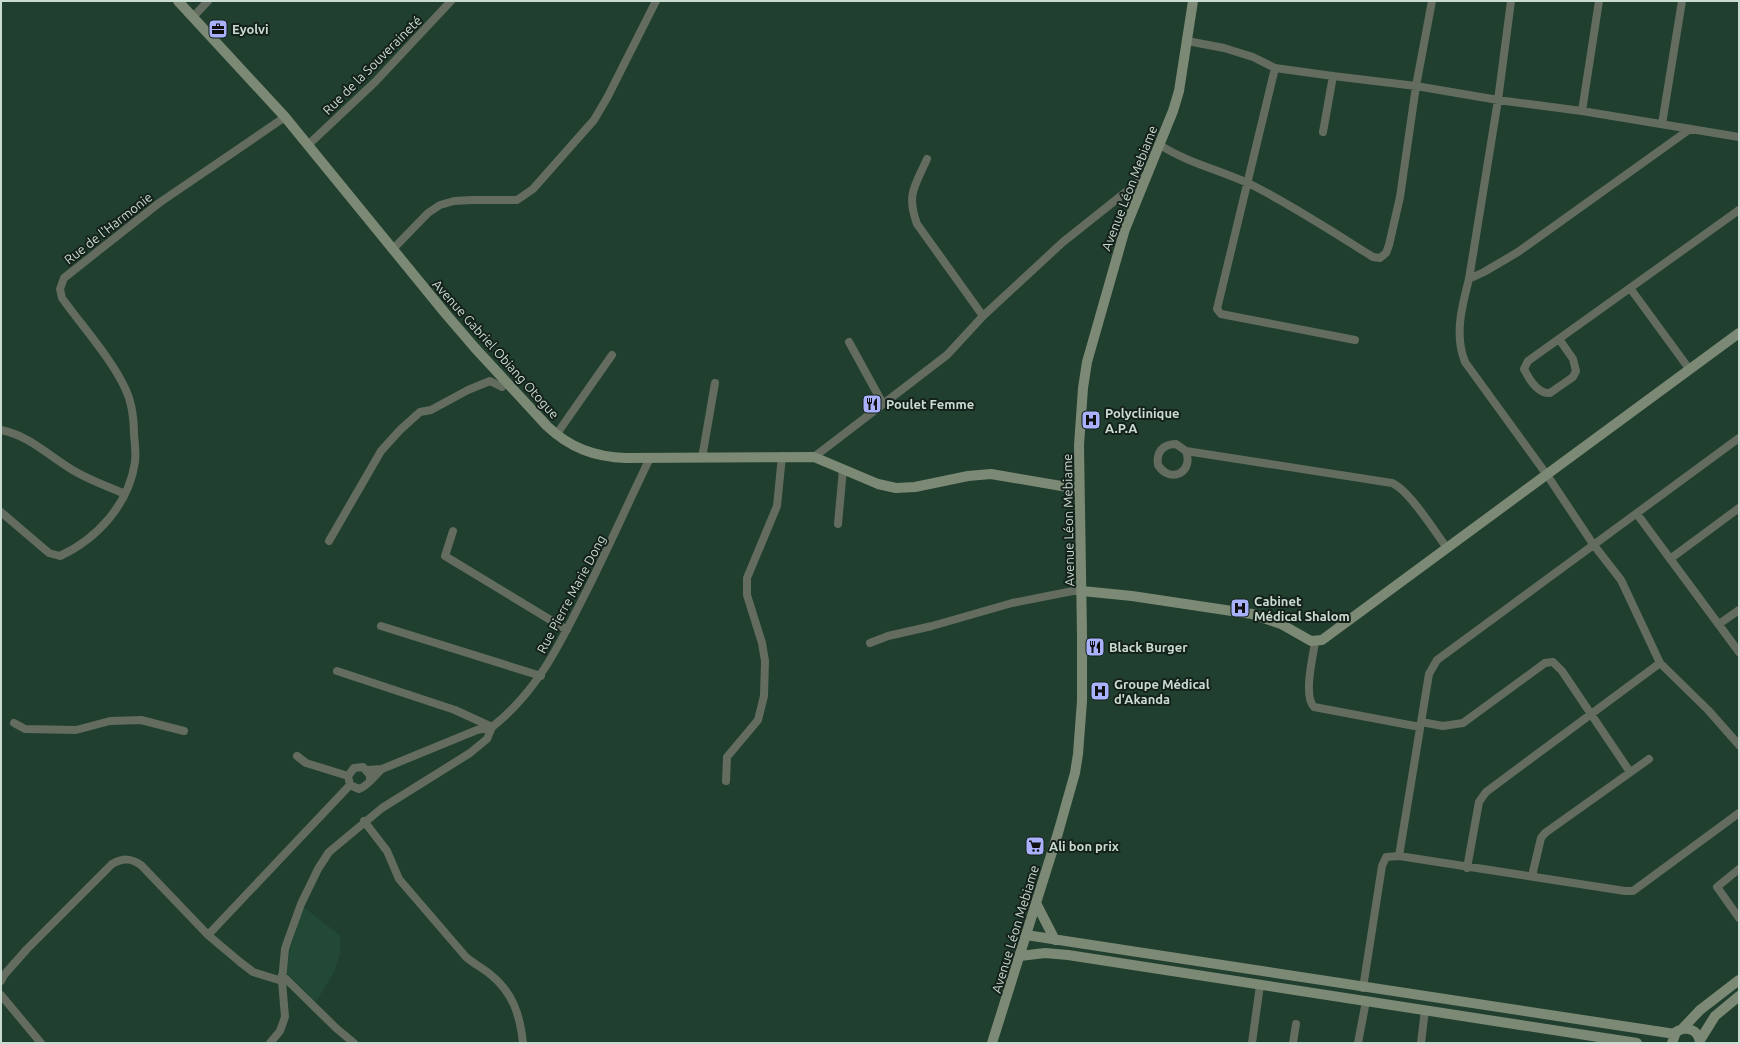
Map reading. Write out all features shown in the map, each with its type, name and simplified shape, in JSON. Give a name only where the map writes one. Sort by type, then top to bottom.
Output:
[{"type":"street","name":"Avenue Gabriel Obiang Otogue","points":[[178,1],[285,117],[392,250],[506,383],[556,435],[578,449],[608,457],[814,457],[878,484],[896,488],[915,487],[968,476],[991,474],[1079,489]]},
{"type":"street","points":[[193,17],[208,1]]},
{"type":"street","name":"Rue de la Souveraineté","points":[[308,144],[375,82],[451,1]]},
{"type":"street","points":[[392,250],[428,213],[440,205],[460,201],[517,200],[533,189],[594,120],[607,98],[656,1]]},
{"type":"street","name":"Avenue Léon Mebiame","points":[[992,1043],[1058,833],[1075,773],[1078,754],[1082,701],[1082,591],[1079,489],[1081,414],[1083,388],[1090,351],[1118,252],[1146,176],[1160,146],[1179,91],[1193,1]]},
{"type":"street","points":[[1160,146],[1175,154],[1249,184],[1293,208],[1373,257],[1380,258],[1386,253],[1389,245],[1400,197],[1416,86],[1432,1]]},
{"type":"street","points":[[1511,1],[1498,100],[1469,279],[1461,318],[1459,341],[1462,353],[1465,362],[1547,475],[1593,544],[1627,590],[1660,663],[1708,710],[1739,745]]},
{"type":"street","points":[[1582,111],[1599,1]]},
{"type":"street","points":[[1662,124],[1682,1]]},
{"type":"street","points":[[1186,41],[1224,48],[1253,57],[1275,68],[1416,86],[1739,137]]},
{"type":"street","points":[[1275,68],[1249,184],[1217,307],[1218,311],[1221,314],[1355,340]]},
{"type":"street","points":[[1323,132],[1333,76]]},
{"type":"street","name":"Rue de l'Harmonie","points":[[1,512],[50,553],[60,556],[75,550],[95,534],[116,509],[125,494],[135,462],[134,422],[131,406],[126,389],[118,374],[62,298],[60,289],[64,278],[159,203],[285,117]]},
{"type":"street","points":[[1469,279],[1518,252],[1690,129]]},
{"type":"street","points":[[927,158],[911,194],[912,210],[917,224],[983,316]]},
{"type":"street","points":[[814,457],[947,355],[983,316],[1080,227],[1146,176]]},
{"type":"street","points":[[1559,339],[1573,359],[1576,371],[1573,376],[1550,393],[1546,394],[1540,391],[1524,370],[1528,361],[1739,210]]},
{"type":"street","points":[[1630,288],[1690,370]]},
{"type":"street","points":[[870,643],[888,636],[932,626],[1012,603],[1073,591],[1132,596],[1252,614],[1281,624],[1306,639],[1315,642],[1322,640],[1739,333]]},
{"type":"street","points":[[848,342],[883,404]]},
{"type":"street","points":[[556,435],[612,355]]},
{"type":"street","points":[[328,541],[382,451],[400,430],[420,412],[431,410],[468,390],[490,381],[502,387],[506,383]]},
{"type":"street","points":[[702,458],[716,383]]},
{"type":"street","points":[[1,430],[11,432],[29,440],[76,472],[125,494]]},
{"type":"street","points":[[1399,856],[1429,674],[1437,660],[1739,438]]},
{"type":"street","points":[[1186,451],[1398,486],[1447,548]]},
{"type":"street","points":[[726,781],[727,757],[758,720],[764,696],[764,661],[762,643],[747,595],[747,578],[777,506],[782,456]]},
{"type":"street","name":"Rue Pierre Marie Dong","points":[[492,727],[511,712],[541,676],[567,630],[614,538],[650,458]]},
{"type":"street","points":[[838,524],[843,469]]},
{"type":"street","points":[[1670,559],[1739,508]]},
{"type":"street","points":[[1637,514],[1739,652]]},
{"type":"street","points":[[453,531],[445,556],[567,630]]},
{"type":"street","points":[[1719,624],[1739,610]]},
{"type":"street","points":[[381,626],[541,676]]},
{"type":"street","points":[[1315,642],[1308,694],[1311,704],[1314,707],[1420,725],[1443,726],[1463,724],[1549,661],[1553,662],[1562,671],[1630,772]]},
{"type":"street","points":[[1467,868],[1479,802],[1483,796],[1660,663]]},
{"type":"street","points":[[337,671],[448,707],[492,727]]},
{"type":"street","points":[[14,723],[25,729],[76,730],[110,721],[141,720],[184,731]]},
{"type":"street","points":[[350,785],[348,776],[354,768],[363,767],[367,770],[382,769],[477,730],[492,727]]},
{"type":"street","points":[[270,1043],[280,1031],[285,1017],[282,978],[288,940],[301,904],[318,869],[329,852],[382,808],[470,753],[487,739],[492,727]]},
{"type":"street","points":[[297,756],[306,763],[348,776]]},
{"type":"street","points":[[1532,876],[1541,838],[1545,832],[1648,759]]},
{"type":"street","points":[[350,785],[359,789],[364,788],[382,769]]},
{"type":"street","points":[[367,770],[370,780]]},
{"type":"street","points":[[208,935],[350,785]]},
{"type":"street","points":[[1363,988],[1382,866],[1386,856],[1399,856],[1467,868],[1532,876],[1625,891],[1633,890],[1739,813]]},
{"type":"street","points":[[364,822],[387,851],[399,879],[466,957],[477,967],[490,974],[508,991],[517,1015],[523,1043]]},
{"type":"street","points":[[1,981],[4,975],[27,949],[112,864],[120,860],[134,861],[141,865],[208,935],[253,972],[282,978],[316,1007],[336,1028],[354,1043]]},
{"type":"street","points":[[1739,869],[1717,887],[1739,918]]},
{"type":"street","points":[[1036,903],[1056,940]]},
{"type":"street","points":[[1026,936],[1677,1035],[1694,1031],[1700,1041],[1715,1016],[1739,996]]},
{"type":"street","points":[[1020,956],[1045,953],[1068,955],[1637,1043]]},
{"type":"street","points":[[1677,1035],[1700,1010],[1739,980]]},
{"type":"street","points":[[1252,1043],[1260,985]]},
{"type":"street","points":[[1,995],[41,1043]]},
{"type":"street","points":[[1358,1043],[1366,1001]]},
{"type":"street","points":[[1421,1043],[1426,1010]]},
{"type":"street","points":[[1293,1043],[1296,1024]]},
{"type":"shaded area","points":[[303,907],[340,935],[340,953],[334,972],[316,1002],[286,972],[292,942]]},
{"type":"place","name":"Eyolvi","points":[[218,29]]},
{"type":"place","name":"Poulet Femme","points":[[872,404]]},
{"type":"place","name":"Polyclinique A.P.A","points":[[1091,420]]},
{"type":"place","name":"Cabinet Médical Shalom","points":[[1240,608]]},
{"type":"place","name":"Black Burger","points":[[1095,647]]},
{"type":"place","name":"Groupe Médical d'Akanda","points":[[1100,691]]},
{"type":"place","name":"Ali bon prix","points":[[1035,846]]}]
